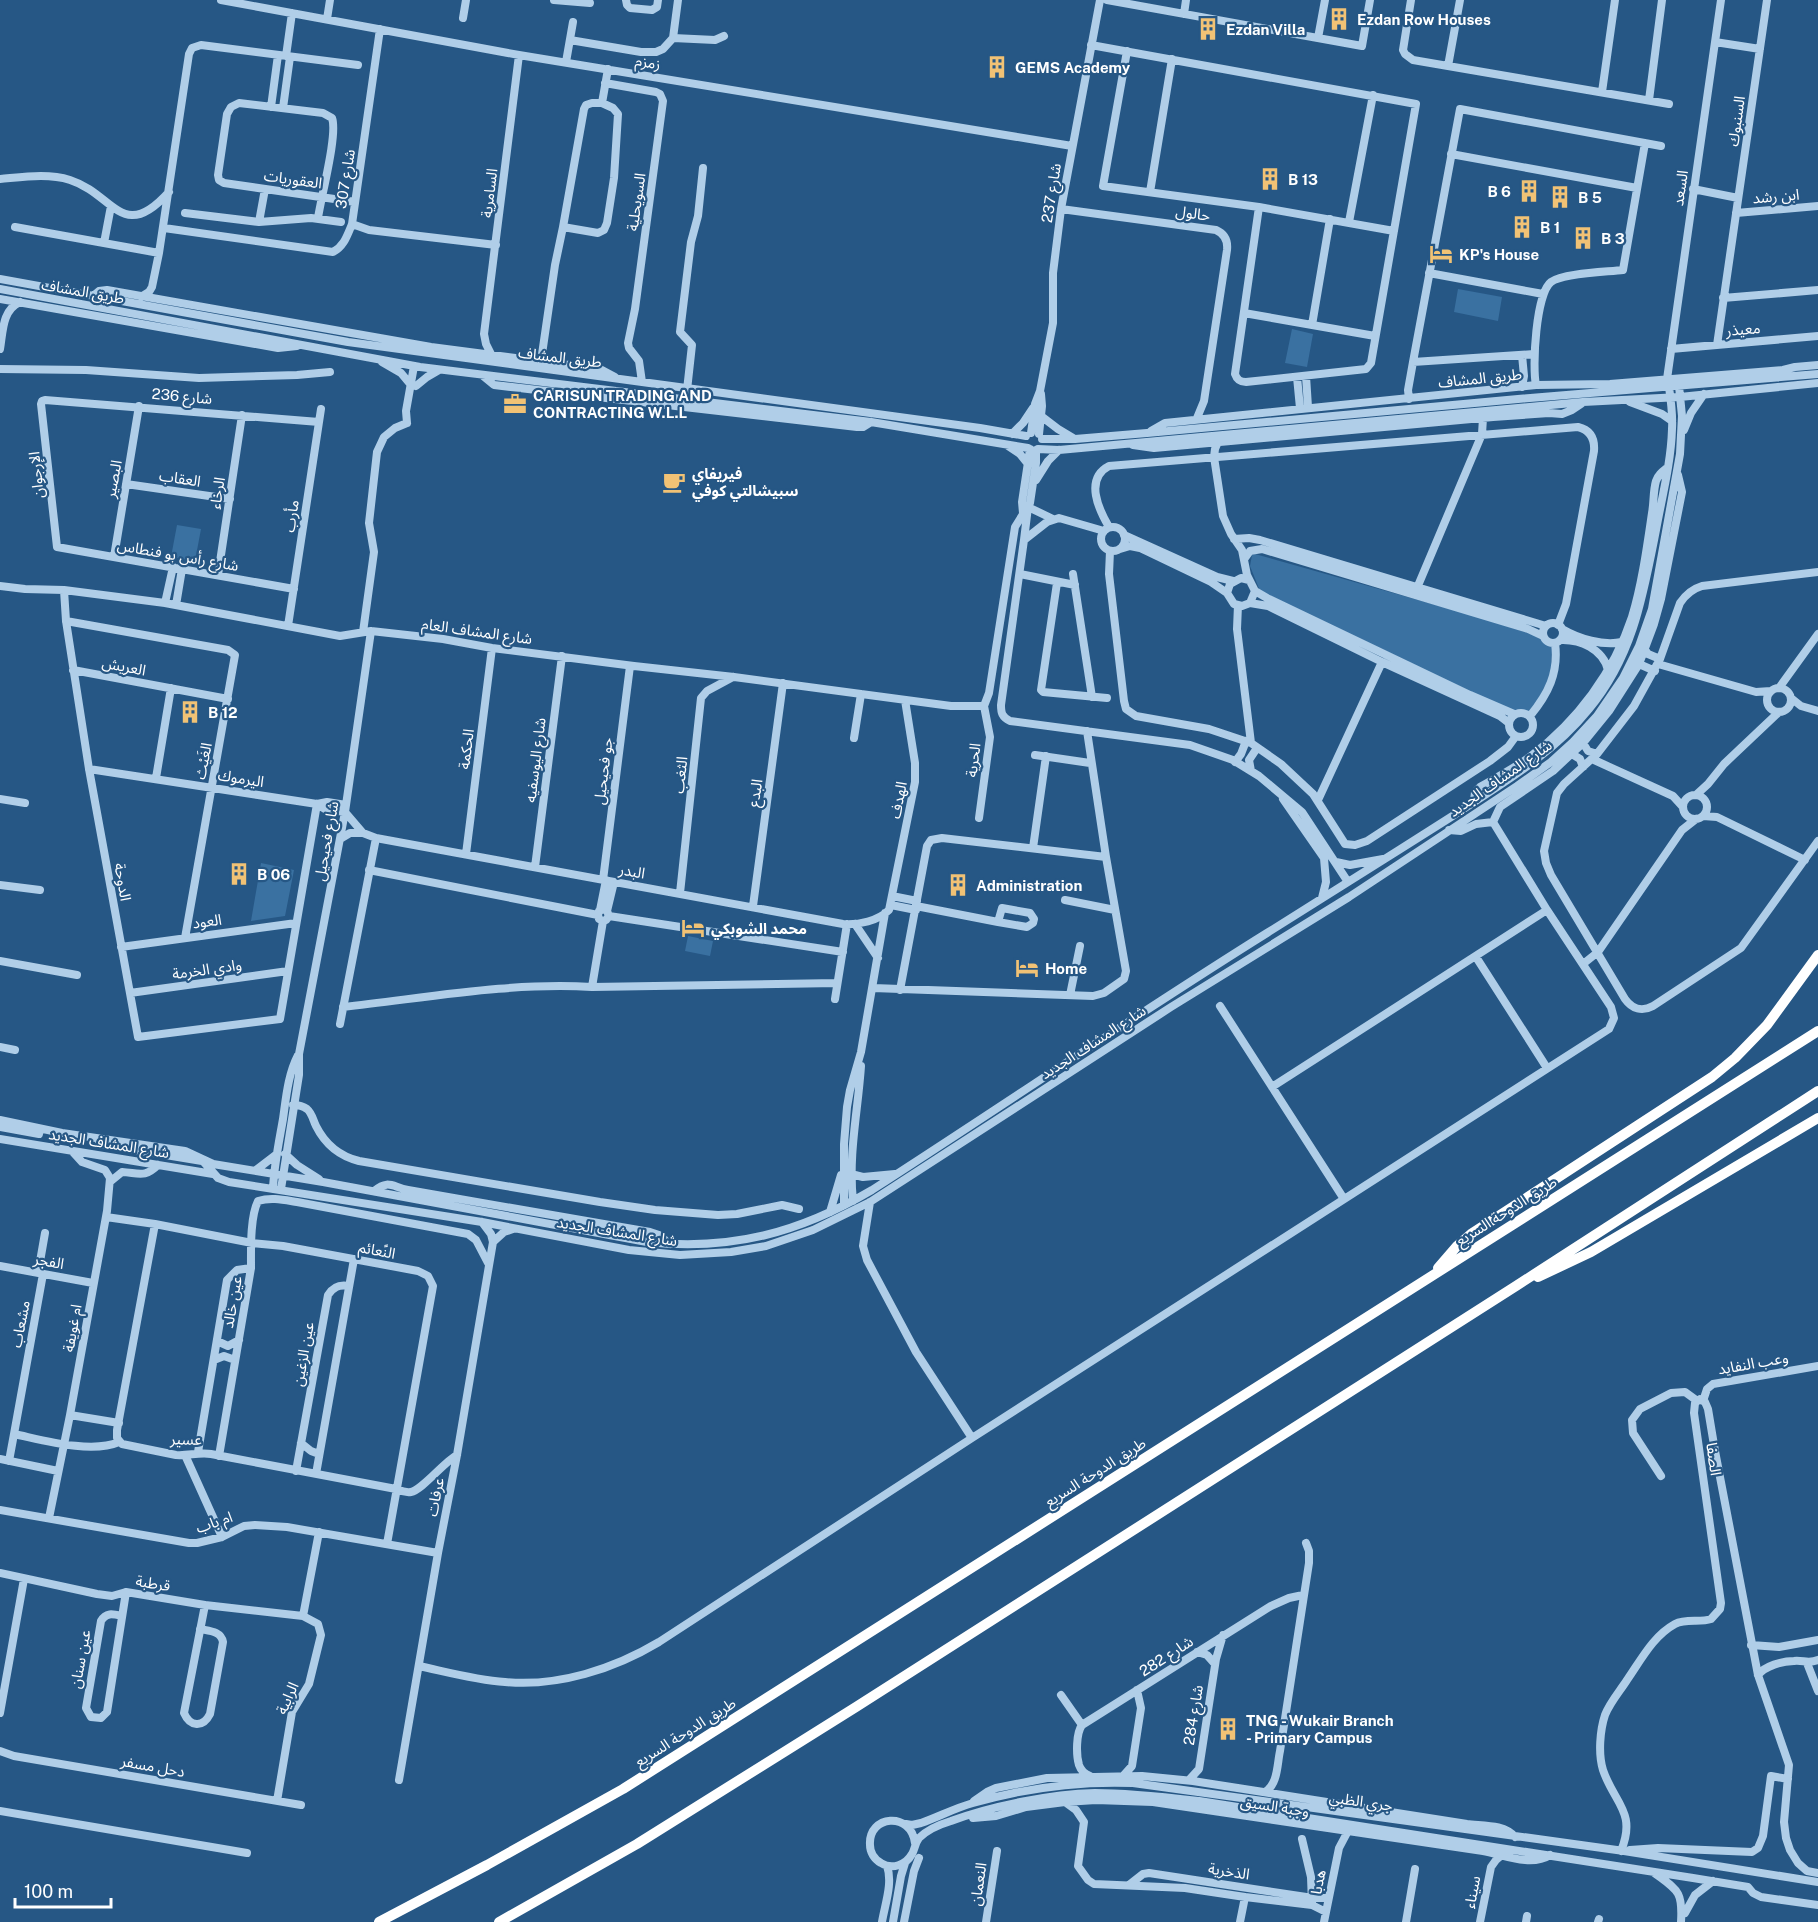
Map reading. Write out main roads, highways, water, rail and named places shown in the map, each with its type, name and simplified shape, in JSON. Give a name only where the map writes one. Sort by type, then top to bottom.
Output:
[{"type":"highway","points":[[1430,1277],[1457,1246],[1471,1234],[1712,1077],[1735,1058],[1767,1025],[1818,955]]},
{"type":"highway","name":"طريق الدوحة السريع","points":[[379,1922],[487,1866],[622,1788],[1818,1030]]},
{"type":"highway","points":[[500,1922],[637,1844],[856,1707],[1818,1091]]},
{"type":"highway","points":[[1516,1286],[1552,1272],[1591,1252],[1818,1118]]},
{"type":"place","name":"Ezdan Row Houses","points":[[1339,19]]},
{"type":"place","name":"Ezdan Villa","points":[[1208,29]]},
{"type":"place","name":"GEMS Academy","points":[[997,67]]},
{"type":"place","name":"B 13","points":[[1270,179]]},
{"type":"place","name":"B 6","points":[[1529,191]]},
{"type":"place","name":"B 5","points":[[1560,197]]},
{"type":"place","name":"B 1","points":[[1522,227]]},
{"type":"place","name":"B 3","points":[[1583,238]]},
{"type":"place","name":"KP's House","points":[[1441,254]]},
{"type":"place","name":"CARISUN TRADING AND CONTRACTING W.L.L","points":[[515,404]]},
{"type":"place","name":"فيريفاي سبيشالتي كوفي","points":[[674,482]]},
{"type":"place","name":"B 12","points":[[190,712]]},
{"type":"place","name":"B 06","points":[[239,874]]},
{"type":"place","name":"Administration","points":[[958,885]]},
{"type":"place","name":"محمد الشوبكي","points":[[693,928]]},
{"type":"place","name":"Home","points":[[1027,968]]},
{"type":"place","name":"TNG - Wukair Branch - Primary Campus","points":[[1228,1729]]}]
